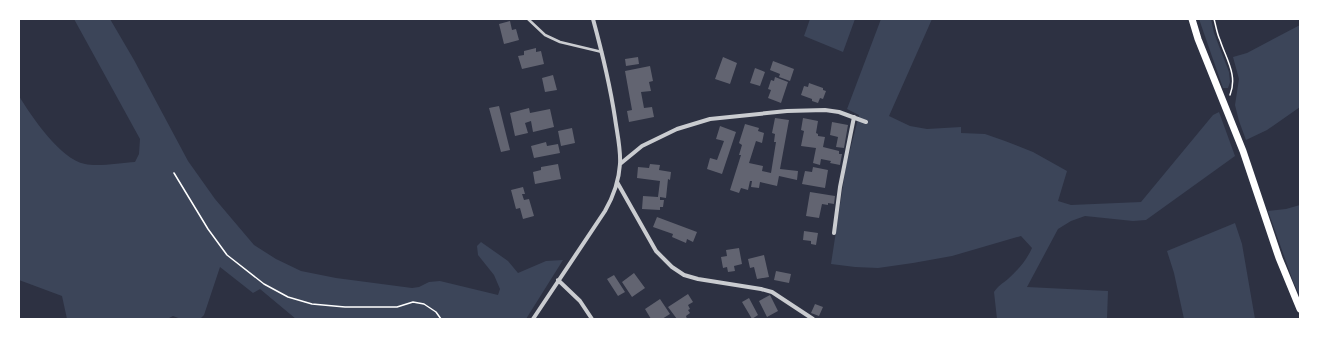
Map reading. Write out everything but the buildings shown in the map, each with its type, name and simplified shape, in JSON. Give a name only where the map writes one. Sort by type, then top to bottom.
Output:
[{"type":"main road","points":[[1192,19],[1198,39],[1243,151],[1279,258],[1300,309]]},
{"type":"street","points":[[533,319],[605,211],[617,182],[620,164],[615,117],[602,52],[593,19]]},
{"type":"street","points":[[620,164],[642,146],[677,129],[710,119],[757,113],[818,110],[839,112],[866,122]]},
{"type":"street","points":[[834,233],[841,180],[854,117]]},
{"type":"street","points":[[617,182],[656,251],[672,267],[684,275],[698,279],[772,292],[813,319]]},
{"type":"street","points":[[558,280],[580,301],[592,319]]},
{"type":"lane","points":[[528,19],[545,35],[560,42],[602,52]]},
{"type":"path","points":[[1214,19],[1220,41],[1230,65],[1233,80],[1231,92],[1225,106]]},
{"type":"path","points":[[174,174],[208,229],[227,254],[264,284],[288,297],[312,304],[345,307],[397,307],[413,302],[424,304],[436,312],[441,319]]},
{"type":"shaded area","points":[[74,19],[110,19],[134,60],[188,161],[215,199],[254,245],[276,259],[301,271],[336,278],[412,288],[419,287],[429,282],[440,281],[498,295],[500,289],[494,275],[478,255],[477,246],[481,242],[508,261],[518,273],[546,261],[563,260],[526,319],[296,319],[260,289],[253,293],[220,267],[204,315],[200,319],[181,319],[173,316],[167,319],[67,319],[62,296],[19,280],[19,96],[31,115],[48,136],[57,146],[76,161],[90,165],[135,162],[139,154],[140,139]]},
{"type":"shaded area","points":[[810,19],[855,19],[843,52],[804,36]]},
{"type":"shaded area","points":[[881,19],[932,19],[889,116],[910,126],[927,129],[961,127],[961,133],[985,134],[1033,152],[1067,171],[1058,201],[1071,205],[1141,202],[1213,115],[1219,112],[1235,156],[1146,220],[1133,221],[1085,216],[1071,221],[1058,229],[1027,287],[1108,291],[1107,319],[997,319],[994,292],[1018,269],[1032,248],[1021,236],[952,256],[913,263],[878,268],[831,264],[846,166],[859,115],[847,109]]},
{"type":"shaded area","points":[[1199,19],[1211,19],[1214,33],[1229,72],[1230,82],[1228,88],[1223,88]]},
{"type":"shaded area","points":[[1300,25],[1300,107],[1267,130],[1246,140],[1235,105],[1239,79],[1233,57],[1247,53]]},
{"type":"shaded area","points":[[1300,205],[1300,296],[1293,281],[1268,211],[1286,209]]},
{"type":"shaded area","points":[[1235,223],[1242,244],[1255,319],[1184,319],[1174,273],[1167,251]]}]
